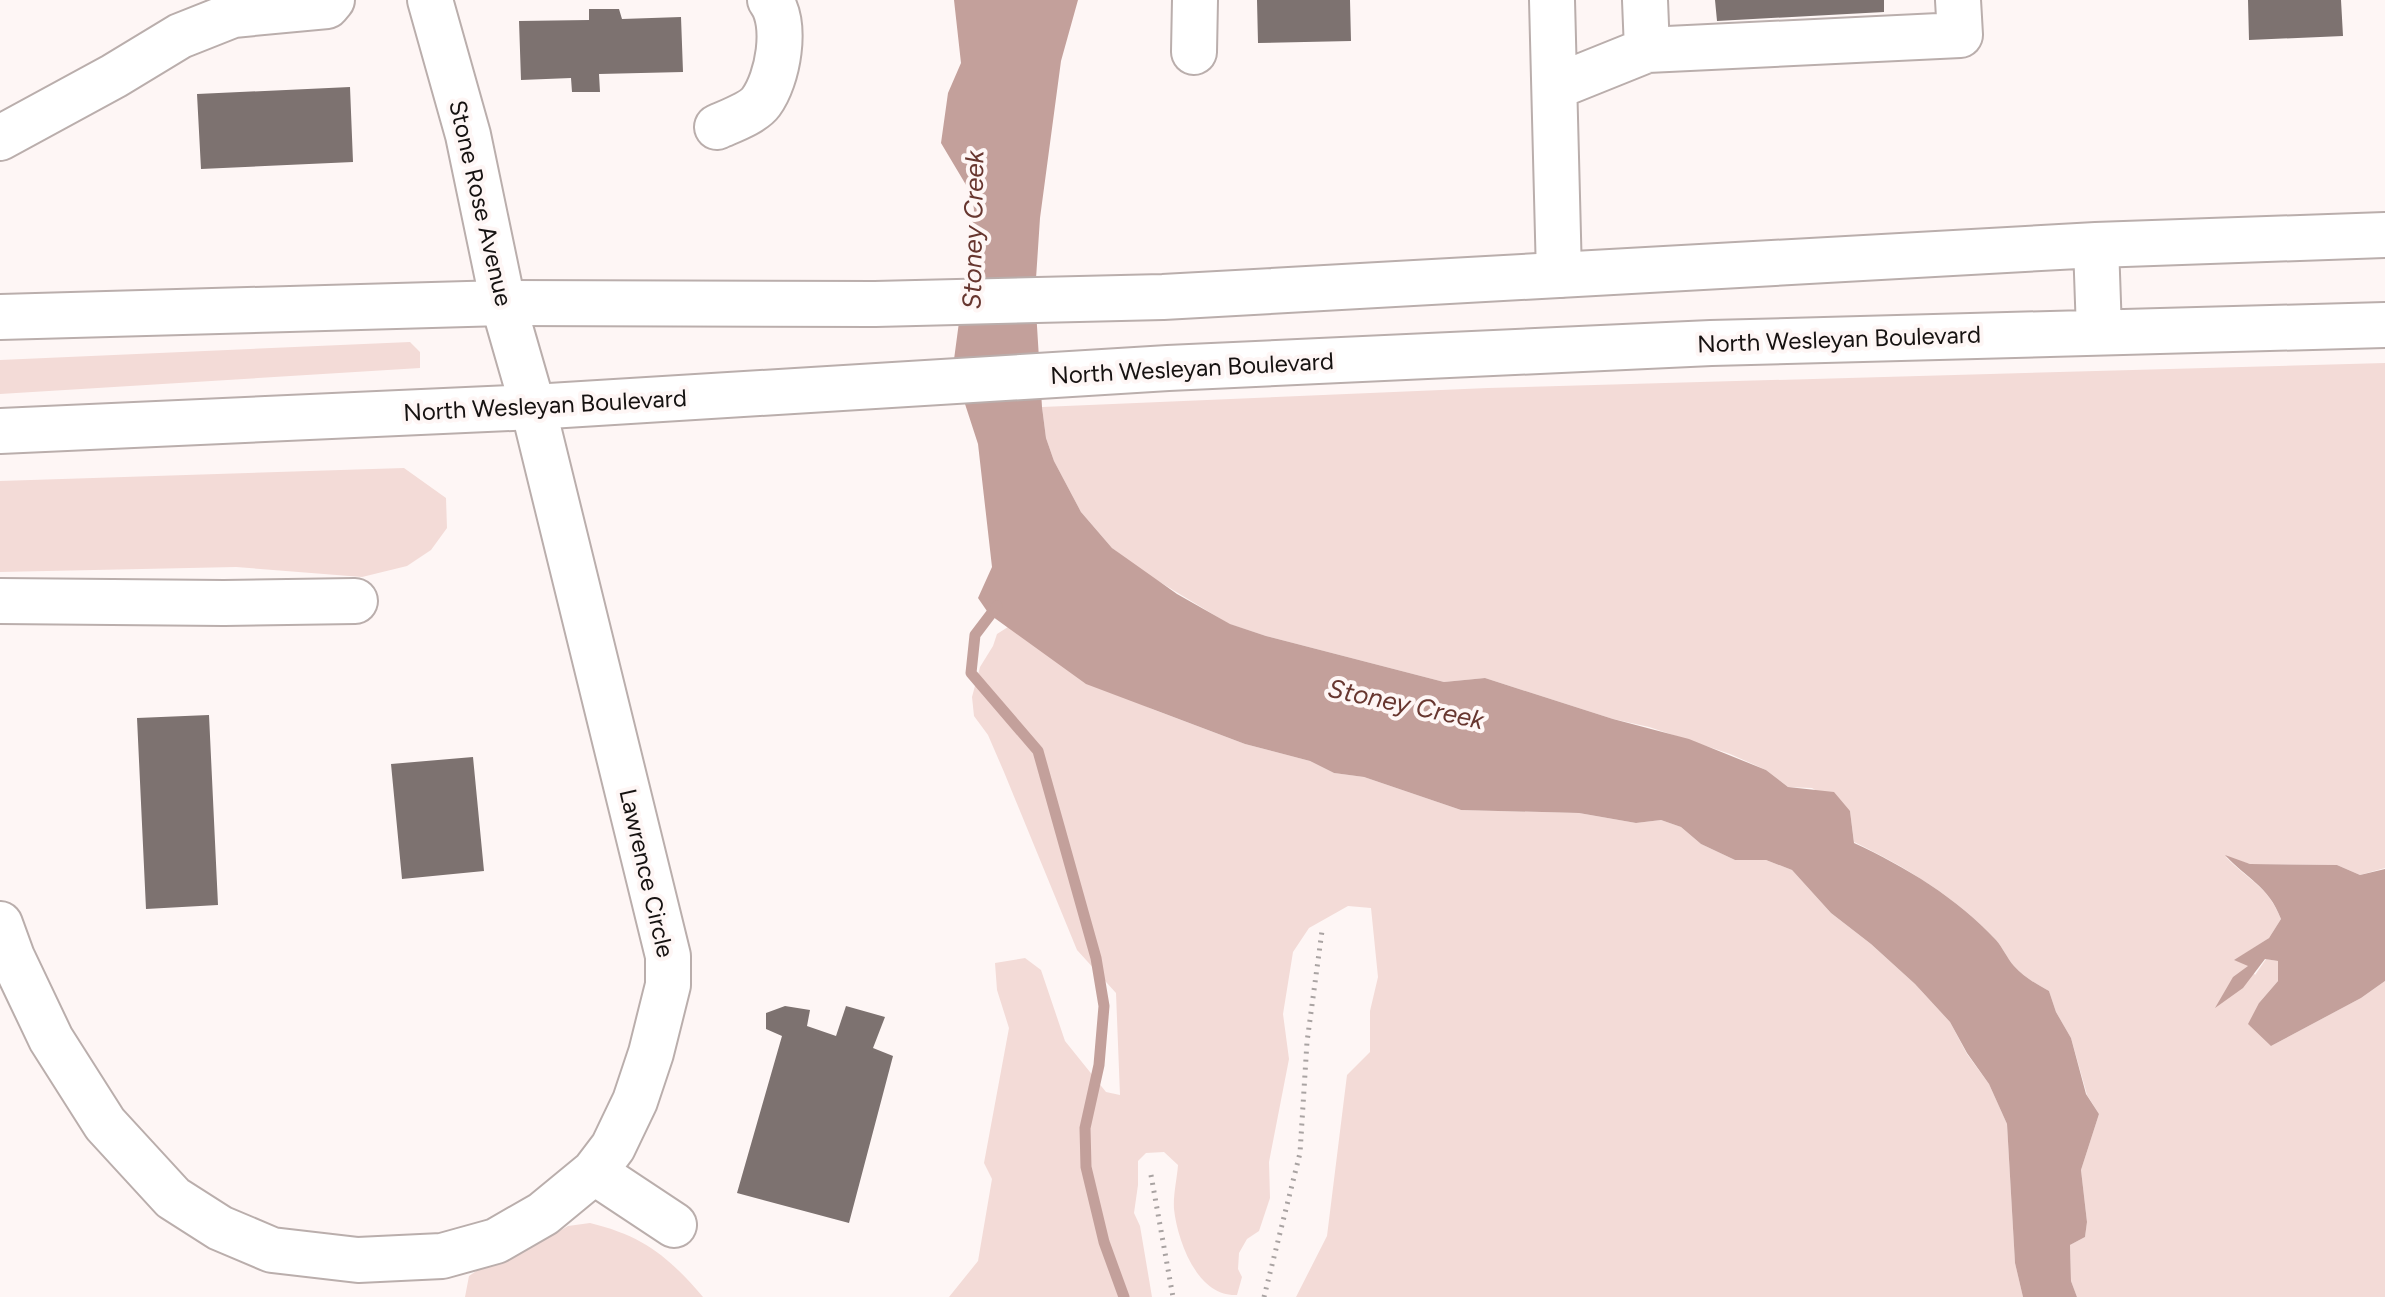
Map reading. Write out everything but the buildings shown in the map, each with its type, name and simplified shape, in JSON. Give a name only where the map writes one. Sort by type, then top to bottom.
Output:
[{"type":"main road","points":[[0,138],[180,36],[233,15],[327,6],[332,0]]},
{"type":"main road","name":"Stone Rose Avenue","points":[[430,0],[468,135],[503,303],[533,407]]},
{"type":"main road","points":[[717,127],[760,105],[773,80],[780,46],[776,8],[770,0]]},
{"type":"main road","points":[[1194,52],[1195,0]]},
{"type":"main road","points":[[1552,0],[1559,275]]},
{"type":"main road","points":[[1645,0],[1647,50]]},
{"type":"main road","points":[[1555,87],[1647,50],[1960,35],[1958,0]]},
{"type":"main road","points":[[0,317],[503,303],[875,304],[1163,297],[2096,245],[2385,235]]},
{"type":"main road","points":[[2096,245],[2099,331]]},
{"type":"main road","name":"North Wesleyan Boulevard","points":[[0,431],[533,407],[1168,368],[1711,343],[2385,325]]},
{"type":"main road","name":"Lawrence Circle","points":[[0,924],[12,957],[51,1039],[105,1124],[173,1198],[220,1228],[272,1250],[358,1260],[442,1256],[496,1241],[543,1214],[594,1172],[613,1147],[635,1101],[668,985],[668,956],[533,407]]},
{"type":"main road","points":[[0,601],[355,601]]},
{"type":"main road","points":[[594,1172],[674,1225]]},
{"type":"path","points":[[1264,1297],[1300,1153],[1307,1042],[1322,931]]},
{"type":"path","points":[[1151,1175],[1173,1297]]},
{"type":"shaded area","points":[[410,342],[420,352],[420,368],[0,394],[0,360]]},
{"type":"shaded area","points":[[2385,363],[2385,868],[2360,875],[2337,865],[2250,864],[2226,857],[2264,891],[2281,919],[2269,938],[2235,960],[2249,965],[2255,975],[2266,959],[2278,961],[2278,981],[2259,1003],[2271,1046],[2361,998],[2385,981],[2385,1297],[2077,1297],[2071,1281],[2070,1245],[2085,1237],[2087,1222],[2081,1170],[2099,1114],[2087,1095],[2071,1038],[2056,1012],[2049,991],[2018,970],[1996,940],[1965,910],[1893,862],[1854,842],[1850,811],[1812,788],[1788,787],[1766,770],[1730,754],[1649,727],[1613,719],[1485,678],[1444,682],[1229,624],[1140,570],[1112,548],[1081,512],[1054,461],[1046,438],[1042,407],[1488,388]]},
{"type":"shaded area","points":[[404,468],[446,498],[447,528],[431,550],[407,566],[362,577],[236,567],[0,572],[0,481]]},
{"type":"shaded area","points":[[1008,627],[1069,670],[1152,709],[1245,744],[1310,761],[1334,773],[1364,777],[1461,810],[1579,813],[1636,823],[1661,820],[1681,827],[1701,844],[1735,860],[1766,860],[1792,870],[1831,913],[1915,984],[1950,1022],[1967,1054],[1989,1084],[2007,1124],[2015,1263],[2023,1297],[1296,1297],[1327,1236],[1347,1075],[1370,1052],[1370,1011],[1378,977],[1371,908],[1348,906],[1309,928],[1293,952],[1283,1014],[1289,1059],[1269,1162],[1270,1198],[1259,1231],[1247,1239],[1239,1253],[1238,1269],[1242,1277],[1237,1295],[1223,1293],[1210,1286],[1191,1264],[1179,1235],[1174,1209],[1178,1165],[1164,1152],[1146,1153],[1138,1161],[1134,1213],[1140,1226],[1152,1297],[949,1297],[978,1261],[992,1179],[984,1163],[1009,1028],[997,990],[995,963],[1025,958],[1041,970],[1065,1041],[1106,1092],[1120,1095],[1116,993],[1077,950],[988,735],[974,716],[972,697],[980,667],[997,634]]},
{"type":"shaded area","points":[[590,1223],[640,1241],[666,1259],[703,1297],[465,1297],[469,1276],[491,1261],[522,1253],[568,1226]]},
{"type":"water","name":"Stoney Creek","points":[[954,0],[1078,0],[1061,61],[1040,218],[1035,294],[1042,407],[1046,438],[1054,461],[1081,512],[1112,548],[1177,594],[1230,624],[1444,682],[1485,678],[1613,719],[1689,739],[1766,770],[1788,787],[1834,792],[1850,811],[1854,843],[1893,862],[1948,897],[1996,940],[2018,970],[2049,991],[2056,1012],[2071,1038],[2086,1094],[2099,1114],[2081,1170],[2087,1222],[2085,1237],[2070,1245],[2071,1281],[2077,1297],[2023,1297],[2015,1263],[2007,1124],[1989,1084],[1950,1022],[1915,984],[1831,913],[1792,870],[1766,860],[1735,860],[1701,844],[1681,827],[1661,820],[1636,823],[1579,813],[1461,810],[1364,777],[1334,773],[1310,761],[1245,744],[1086,684],[989,614],[978,598],[992,567],[978,444],[953,367],[974,210],[972,195],[941,143],[948,93],[961,63]]},
{"type":"water","points":[[2225,855],[2250,864],[2337,865],[2360,875],[2385,869],[2385,981],[2361,998],[2271,1046],[2248,1024],[2259,1003],[2278,981],[2278,961],[2265,959],[2243,988],[2215,1008],[2233,977],[2248,966],[2234,960],[2269,938],[2281,919],[2264,890]]},
{"type":"waterway","points":[[997,606],[975,635],[971,673],[1038,751],[1096,958],[1104,1006],[1099,1065],[1085,1128],[1086,1167],[1104,1242],[1124,1297]]}]
